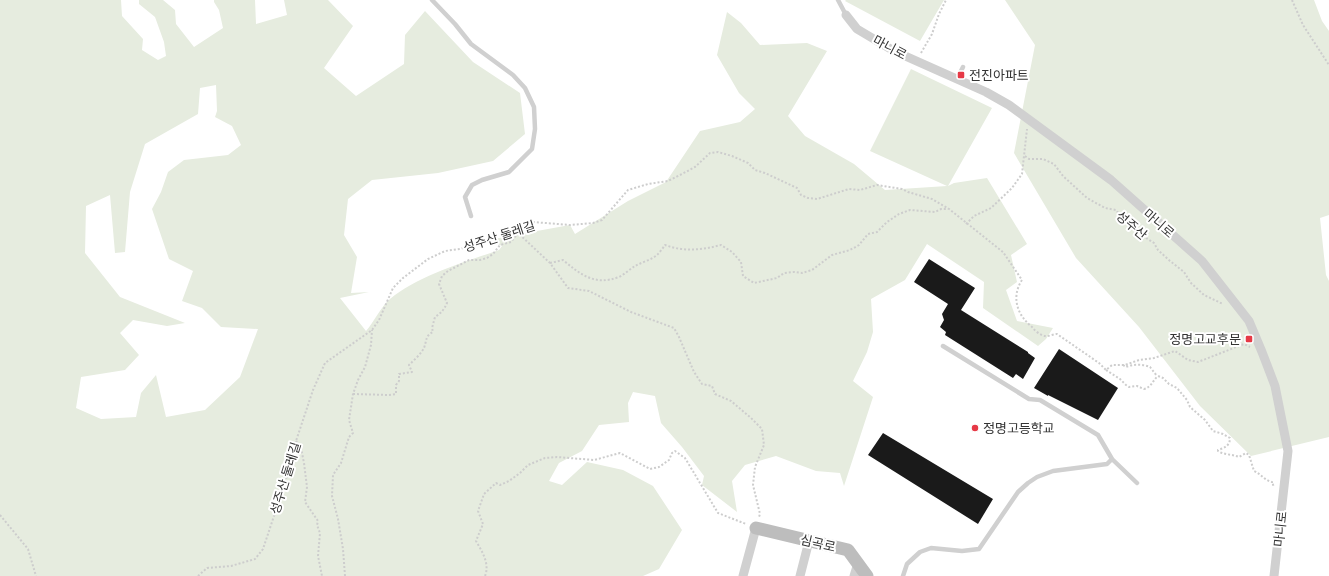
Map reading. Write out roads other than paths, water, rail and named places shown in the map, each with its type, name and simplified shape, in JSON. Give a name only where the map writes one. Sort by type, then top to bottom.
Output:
[{"type":"street","name":"마니로","points":[[846,15],[857,29],[894,51],[986,92],[1009,105],[1111,180],[1197,256],[1233,300],[1249,321],[1275,386],[1288,451],[1274,576]]},
{"type":"street","name":"심곡로","points":[[756,528],[848,550],[856,570],[867,576]]},
{"type":"street","points":[[743,576],[756,528]]},
{"type":"street","points":[[800,576],[809,540]]},
{"type":"lane","points":[[432,0],[455,24],[471,44],[513,75],[525,88],[534,107],[535,129],[532,149],[509,172],[482,180],[472,185],[465,197],[471,216]]},
{"type":"lane","name":"마니로","points":[[838,0],[846,15]]},
{"type":"lane","points":[[957,80],[963,67]]},
{"type":"lane","points":[[943,346],[1029,399],[1040,400],[1098,434],[1112,459],[1137,482]]},
{"type":"lane","points":[[903,576],[907,564],[920,552],[931,548],[962,551],[979,549],[1018,492],[1037,477],[1052,471],[1107,464],[1112,459]]},
{"type":"place","name":"전진아파트","points":[[961,75]]},
{"type":"place","name":"정명고교후문","points":[[1249,339]]},
{"type":"place","name":"정명고등학교","points":[[975,428]]}]
